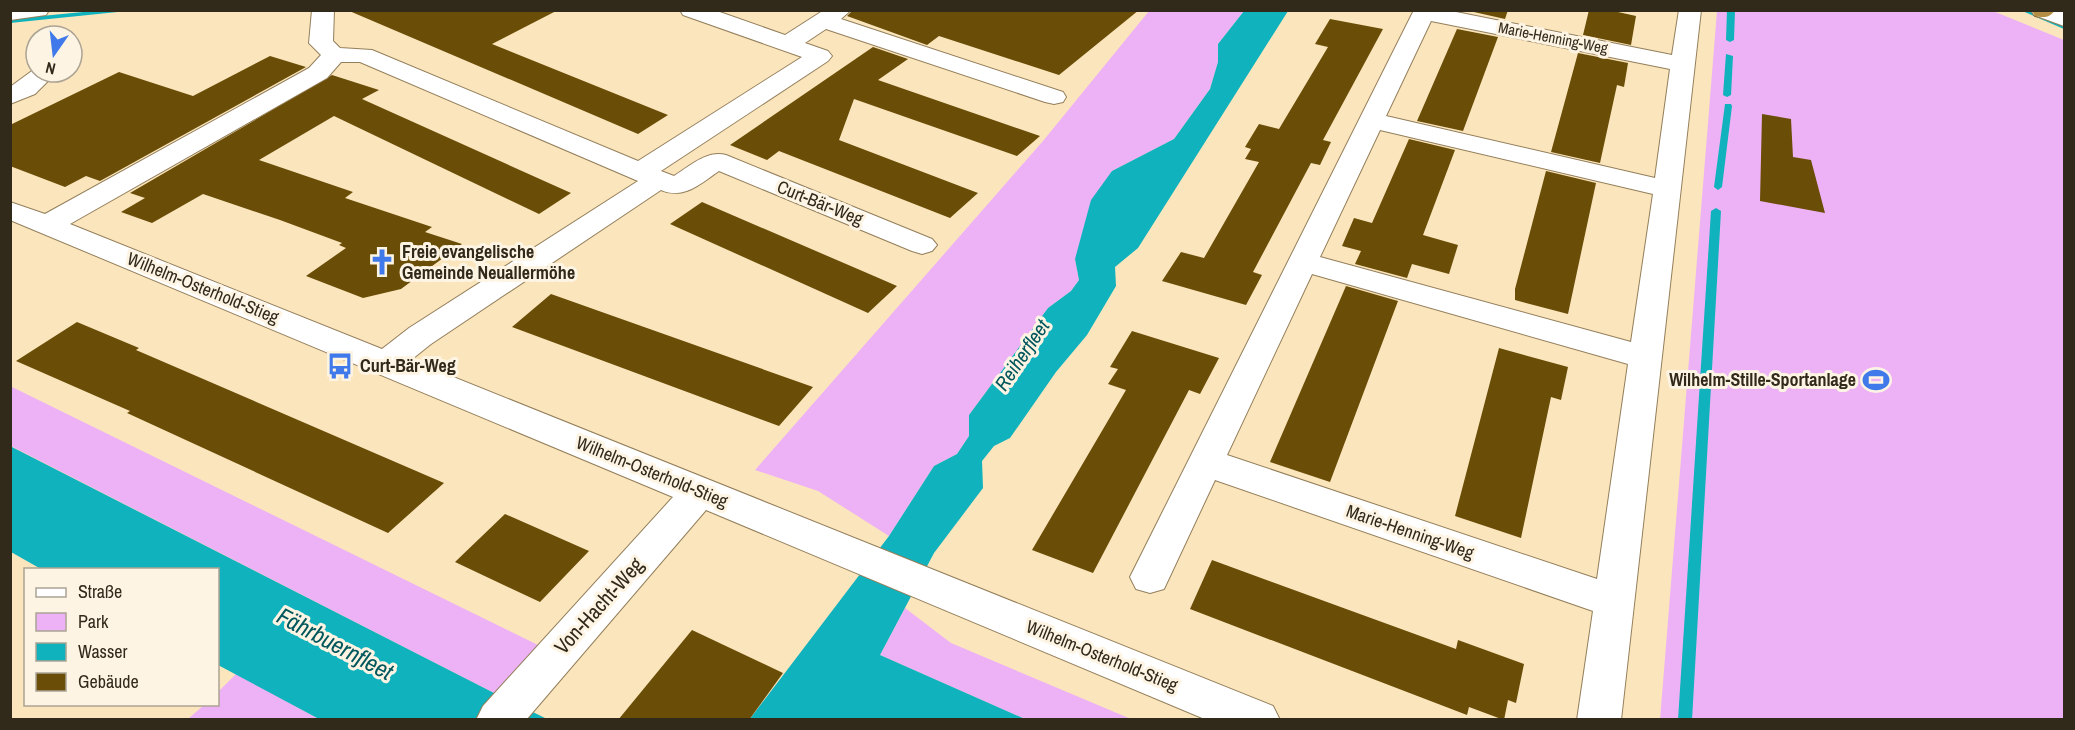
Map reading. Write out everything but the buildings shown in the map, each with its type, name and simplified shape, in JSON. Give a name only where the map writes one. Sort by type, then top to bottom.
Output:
[{"type":"street","points":[[10,13],[38,10]]},
{"type":"street","points":[[323,10],[321,43],[334,55],[364,55],[676,187],[717,161]]},
{"type":"street","points":[[691,10],[820,56]]},
{"type":"street","points":[[1599,720],[1690,10]]},
{"type":"street","points":[[2043,11],[2064,19]]},
{"type":"street","name":"Marie-Henning-Weg","points":[[1150,577],[1424,12],[1683,64]]},
{"type":"street","points":[[787,44],[832,16],[857,32],[1054,97]]},
{"type":"street","points":[[386,363],[430,329],[649,176],[681,146],[857,32]]},
{"type":"street","points":[[46,225],[318,73],[334,55]]},
{"type":"street","points":[[10,97],[32,84]]},
{"type":"street","points":[[1371,120],[1667,189]]},
{"type":"street","name":"Curt-Bär-Weg","points":[[681,146],[922,245]]},
{"type":"street","name":"Wilhelm-Osterhold-Stieg","points":[[10,210],[1258,720]]},
{"type":"street","points":[[1302,262],[1645,357]]},
{"type":"street","name":"Marie-Henning-Weg","points":[[1205,462],[1614,601]]},
{"type":"street","name":"Von-Hacht-Weg","points":[[511,706],[700,492]]},
{"type":"green space","points":[[1149,11],[1244,11],[1218,44],[1218,62],[1210,89],[1174,139],[1112,171],[1075,259],[1079,280],[1071,291],[1048,308],[969,415],[969,436],[957,454],[934,466],[889,536],[818,491],[755,470],[1043,141]]},
{"type":"green space","name":"Wilhelm-Stille-Sportanlage","points":[[1717,11],[1993,11],[2064,40],[2064,719],[1660,720]]},
{"type":"green space","points":[[10,386],[538,645],[494,693],[11,446]]},
{"type":"green space","points":[[905,608],[951,643],[1131,719],[1025,719],[880,655]]},
{"type":"green space","points":[[236,674],[319,719],[188,719],[203,706],[219,706],[219,691]]},
{"type":"water","name":"Reiherfleet","points":[[1244,11],[1288,11],[1138,248],[1115,267],[1116,286],[1087,335],[1056,372],[1010,438],[994,446],[982,461],[983,488],[934,553],[880,655],[1025,719],[749,720],[889,536],[934,466],[957,454],[969,436],[969,415],[1048,308],[1071,291],[1079,280],[1075,259],[1091,200],[1112,171],[1174,139],[1210,89],[1218,62],[1218,44]]},
{"type":"water","name":"Fährbuernfleet","points":[[10,446],[547,719],[319,719],[219,666],[219,568],[39,568],[11,552]]},
{"type":"waterway","points":[[10,21],[134,10]]},
{"type":"waterway","points":[[1730,40],[1731,10]]},
{"type":"waterway","points":[[2023,10],[2064,27]]},
{"type":"waterway","points":[[1727,95],[1729,56]]},
{"type":"waterway","points":[[1718,187],[1728,106]]},
{"type":"waterway","points":[[1685,720],[1716,211]]},
{"type":"place","name":"Freie evangelische Gemeinde Neuallermöhe","points":[[382,262]]},
{"type":"place","name":"Curt-Bär-Weg","points":[[340,366]]},
{"type":"place","name":"Wilhelm-Stille-Sportanlage","points":[[1876,380]]}]
